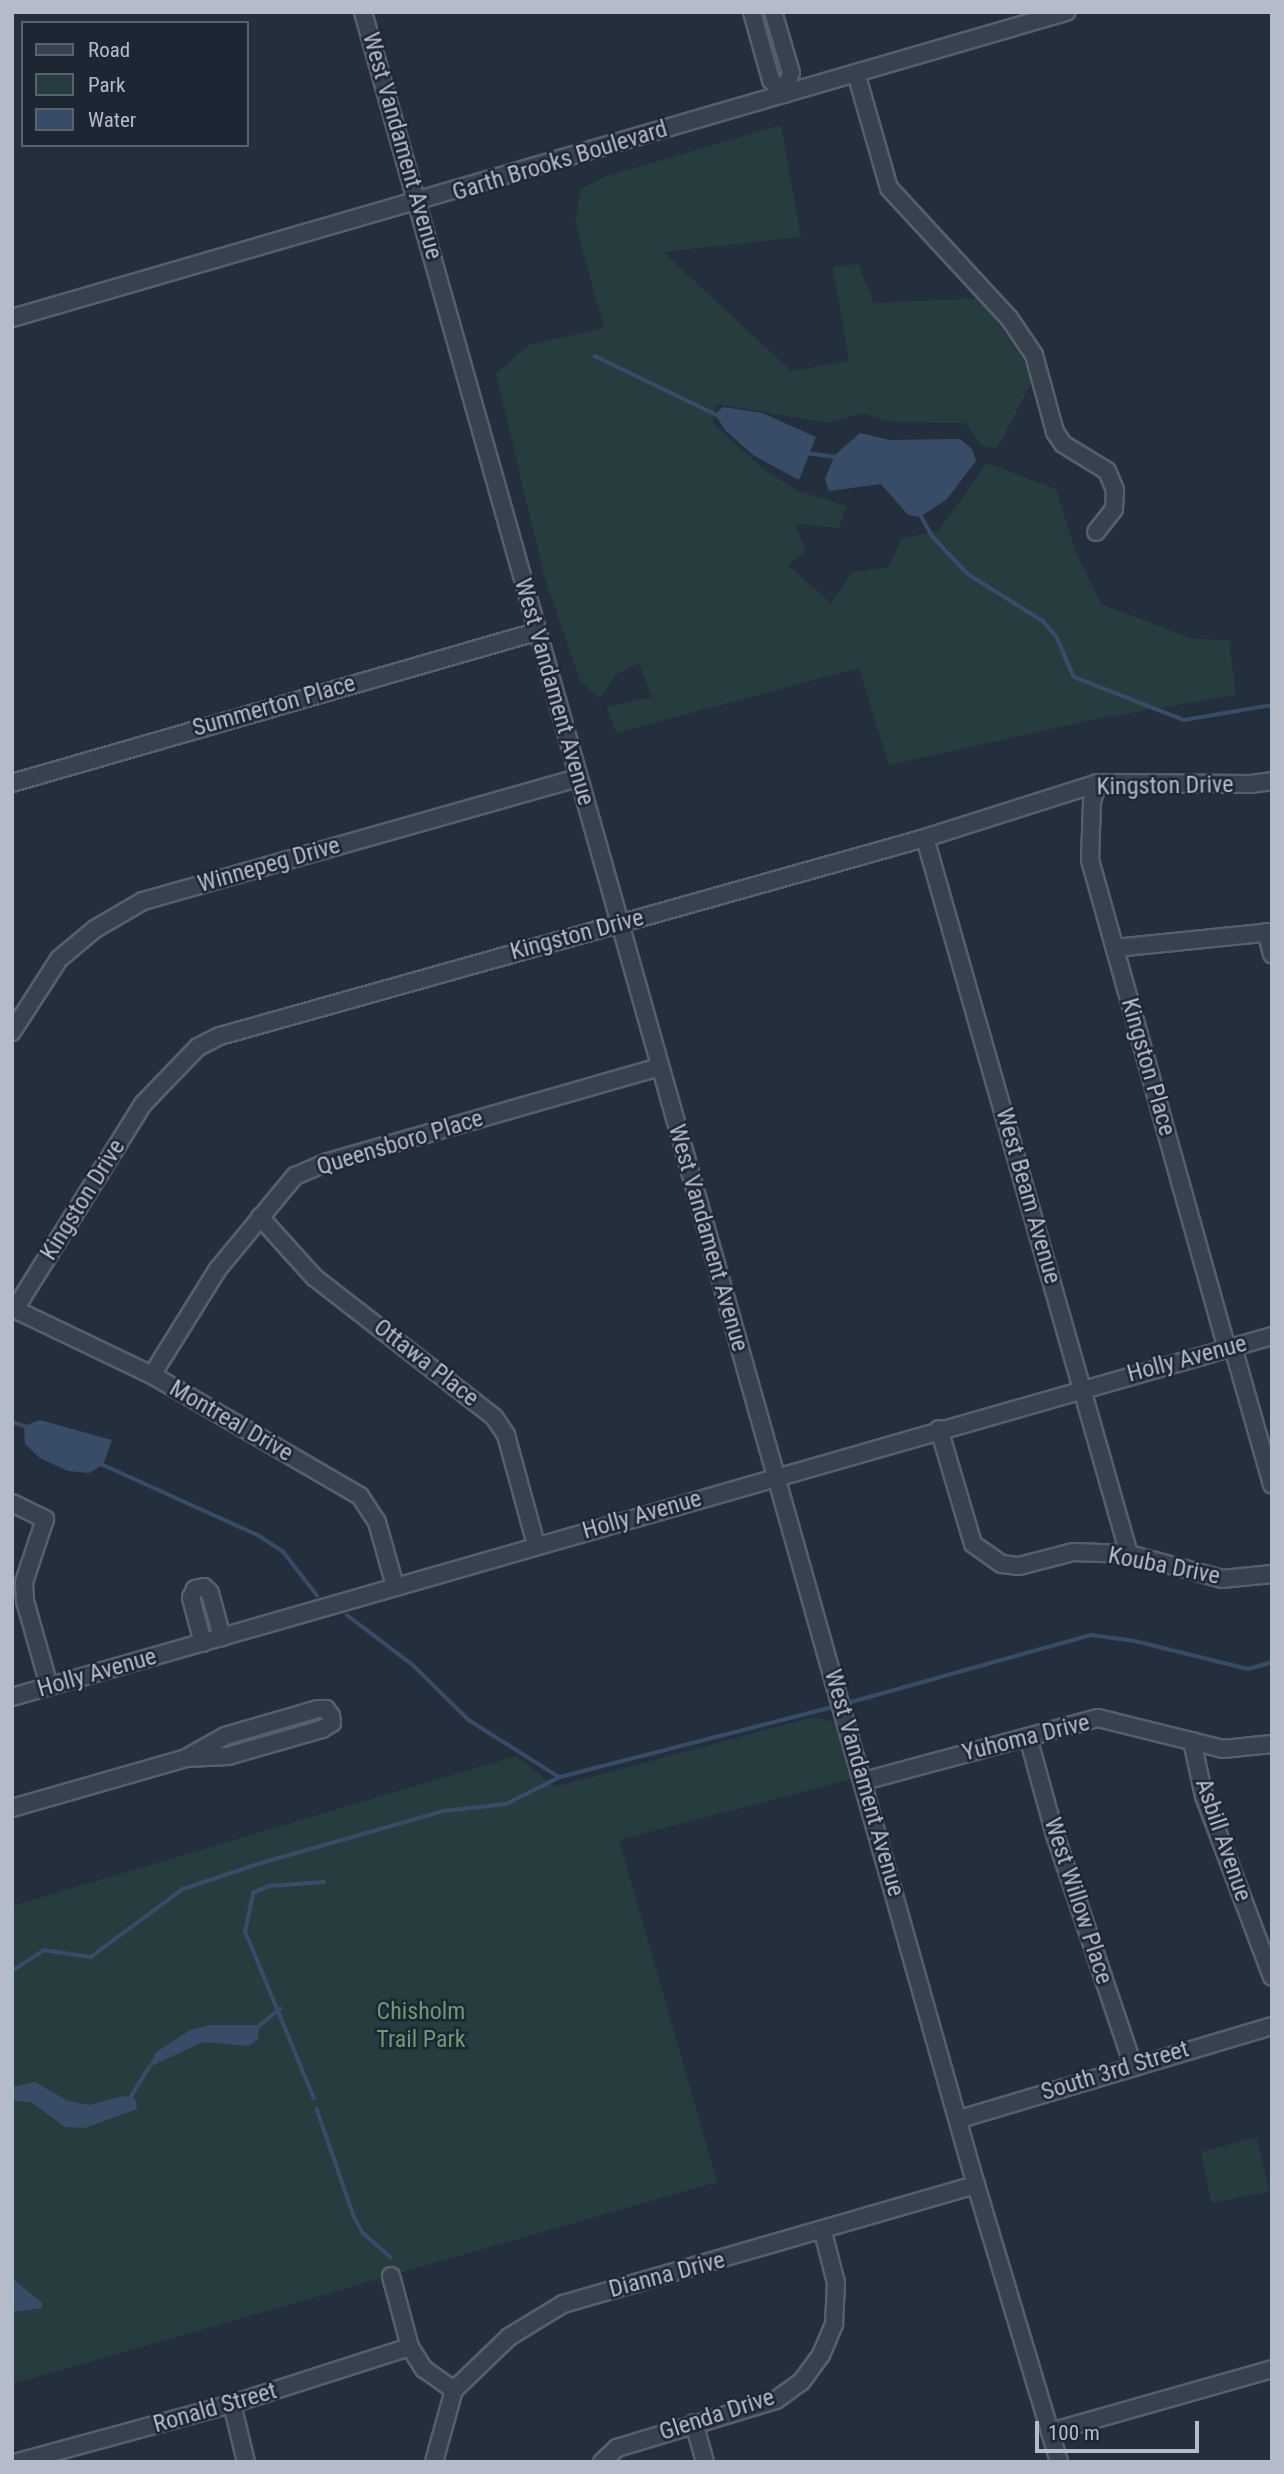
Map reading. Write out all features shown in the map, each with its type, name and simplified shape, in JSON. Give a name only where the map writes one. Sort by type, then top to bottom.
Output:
[{"type":"street","name":"West Vandament Avenue","points":[[363,12],[419,203],[536,632],[621,923],[775,1477],[960,2119],[976,2185],[1059,2462]]},
{"type":"street","points":[[752,12],[771,80],[784,94],[791,74],[773,12]]},
{"type":"street","name":"Garth Brooks Boulevard","points":[[12,318],[419,203],[1066,12]]},
{"type":"street","points":[[759,38],[779,33]]},
{"type":"street","points":[[856,74],[889,188],[1009,318],[1034,355],[1055,432],[1063,444],[1107,471],[1115,490],[1114,509],[1096,532]]},
{"type":"street","name":"Summerton Place","points":[[12,783],[536,632]]},
{"type":"street","name":"Winnepeg Drive","points":[[12,1032],[59,959],[95,929],[143,901],[577,778]]},
{"type":"street","name":"Kingston Drive","points":[[14,1309],[143,1104],[198,1047],[220,1036],[925,838],[1098,783],[1272,781]]},
{"type":"street","name":"Kingston Place","points":[[1098,783],[1092,801],[1090,860],[1272,1485]]},
{"type":"street","name":"West Beam Avenue","points":[[925,838],[1129,1554]]},
{"type":"street","points":[[1115,948],[1269,932],[1272,954]]},
{"type":"street","name":"Queensboro Place","points":[[152,1375],[218,1269],[295,1176],[328,1162],[659,1067]]},
{"type":"street","name":"Ottawa Place","points":[[260,1217],[314,1277],[494,1417],[506,1435],[536,1545]]},
{"type":"street","name":"Montreal Drive","points":[[14,1309],[152,1375],[360,1496],[377,1522],[395,1586]]},
{"type":"street","name":"Holly Avenue","points":[[12,1696],[1083,1387],[1272,1336]]},
{"type":"street","name":"Kouba Drive","points":[[939,1429],[973,1544],[985,1555],[1020,1566],[1073,1552],[1129,1554],[1222,1579],[1272,1574]]},
{"type":"street","points":[[12,1503],[45,1519],[24,1583],[25,1601],[49,1686]]},
{"type":"street","points":[[203,1643],[191,1598],[195,1589],[210,1593],[222,1637]]},
{"type":"street","points":[[12,1808],[186,1758],[228,1756],[322,1729],[332,1723],[331,1716],[327,1709],[318,1709],[225,1736],[186,1758]]},
{"type":"street","name":"Yuhoma Drive","points":[[864,1781],[1098,1718],[1223,1749],[1272,1744]]},
{"type":"street","name":"West Willow Place","points":[[1028,1737],[1055,1835],[1133,2065]]},
{"type":"street","name":"Asbill Avenue","points":[[1192,1741],[1204,1796],[1272,1977]]},
{"type":"street","name":"South 3rd Street","points":[[960,2119],[1133,2065],[1272,2026]]},
{"type":"street","name":"Dianna Drive","points":[[454,2390],[509,2337],[563,2304],[823,2232],[976,2185]]},
{"type":"street","name":"Glenda Drive","points":[[602,2462],[617,2448],[776,2400],[802,2381],[821,2355],[834,2324],[836,2283],[823,2232]]},
{"type":"street","points":[[391,2276],[410,2347],[424,2369],[454,2390],[434,2462]]},
{"type":"street","name":"Ronald Street","points":[[18,2462],[80,2454],[410,2347]]},
{"type":"street","points":[[1050,2432],[1272,2369]]},
{"type":"street","points":[[232,2404],[246,2462]]},
{"type":"street","points":[[694,2423],[705,2462]]},
{"type":"green space","points":[[781,125],[801,237],[663,252],[791,371],[849,361],[833,267],[858,264],[874,303],[982,298],[1034,377],[997,449],[982,445],[965,423],[892,422],[861,413],[829,423],[716,404],[713,424],[766,471],[798,491],[847,506],[839,528],[795,524],[806,551],[788,565],[831,603],[853,572],[889,567],[901,539],[939,530],[987,463],[1056,489],[1076,553],[1101,604],[1193,639],[1229,640],[1236,695],[1095,719],[889,765],[859,668],[616,733],[607,707],[652,697],[639,663],[618,673],[599,698],[580,681],[544,575],[496,374],[529,345],[604,328],[575,222],[581,189],[607,176]]},
{"type":"green space","name":"Chisholm Trail Park","points":[[813,1717],[834,1722],[852,1779],[619,1840],[717,2182],[12,2384],[12,1906],[516,1756],[555,1787]]},
{"type":"green space","points":[[1257,2137],[1269,2192],[1211,2203],[1201,2152]]},
{"type":"water","points":[[723,407],[762,413],[816,437],[799,480],[753,455],[725,430],[715,414]]},
{"type":"water","points":[[860,433],[890,440],[960,439],[972,449],[976,461],[947,499],[920,517],[908,515],[881,484],[829,491],[825,479],[835,455]]},
{"type":"water","points":[[40,1420],[112,1440],[103,1465],[89,1473],[68,1471],[40,1458],[25,1444],[24,1426]]},
{"type":"water","points":[[210,2025],[259,2026],[258,2039],[248,2046],[203,2042],[149,2067],[155,2053],[190,2030]]},
{"type":"water","points":[[35,2082],[68,2101],[89,2105],[123,2096],[135,2098],[137,2109],[85,2128],[65,2127],[31,2102],[12,2101],[12,2087]]},
{"type":"water","points":[[12,2278],[42,2303],[42,2308],[12,2312]]},
{"type":"waterway","points":[[595,356],[719,416]]},
{"type":"waterway","points":[[807,453],[836,457]]},
{"type":"waterway","points":[[919,512],[933,537],[968,574],[1043,621],[1057,637],[1074,677],[1184,720],[1272,705]]},
{"type":"waterway","points":[[12,1422],[27,1427]]},
{"type":"waterway","points":[[99,1463],[258,1535],[283,1551],[317,1595]]},
{"type":"waterway","points":[[347,1615],[413,1665],[469,1720],[559,1777]]},
{"type":"waterway","points":[[844,1704],[1091,1635],[1135,1641],[1248,1669],[1272,1662]]},
{"type":"waterway","points":[[12,1971],[44,1950],[91,1957],[183,1889],[261,1863],[444,1811],[506,1804],[560,1777],[837,1706]]},
{"type":"waterway","points":[[314,2099],[245,1932],[253,1893],[269,1886],[324,1882]]},
{"type":"waterway","points":[[259,2026],[280,2009]]},
{"type":"waterway","points":[[130,2098],[149,2067]]},
{"type":"waterway","points":[[317,2109],[354,2216],[363,2233],[391,2257]]}]
